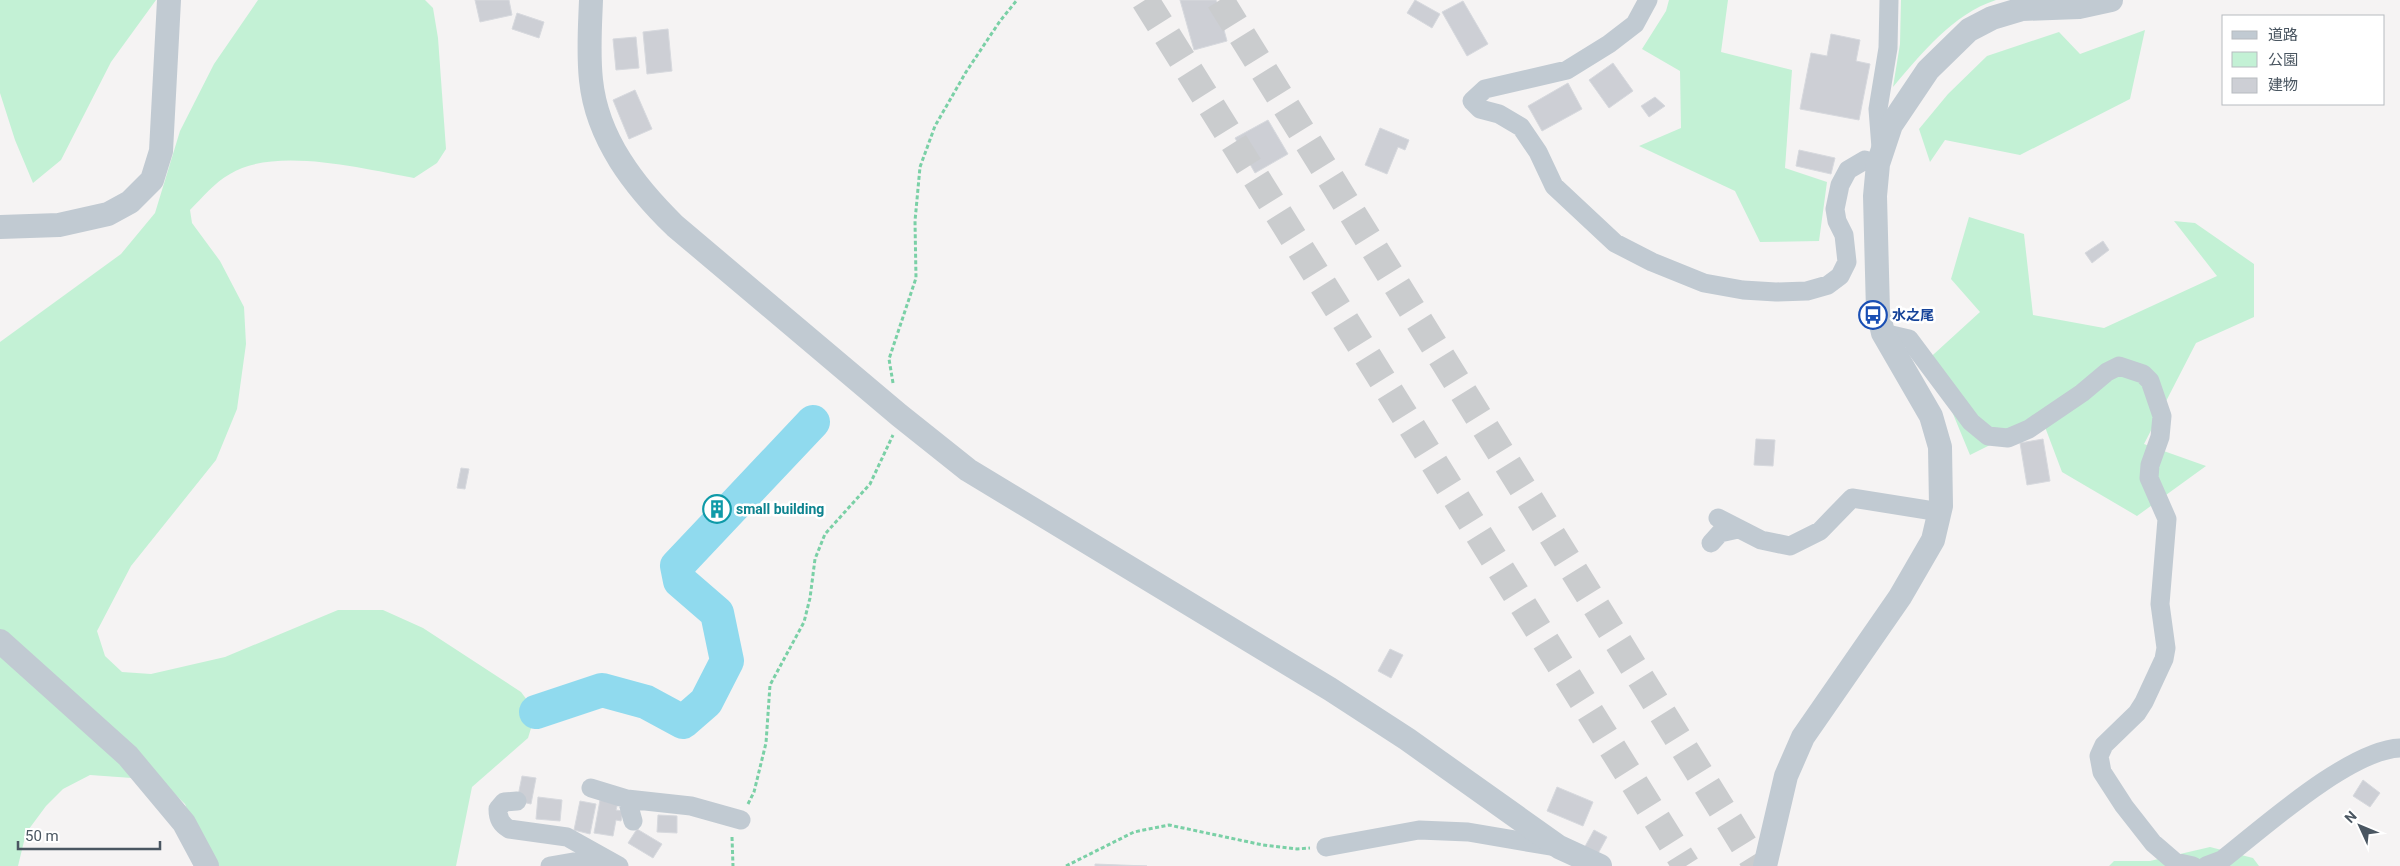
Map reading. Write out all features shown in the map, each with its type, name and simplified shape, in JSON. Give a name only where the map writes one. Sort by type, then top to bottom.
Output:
[{"type":"street","points":[[0,227],[59,226],[108,214],[130,202],[152,180],[161,150],[169,0]]},
{"type":"street","points":[[591,0],[589,48],[591,82],[599,116],[628,174],[649,200],[676,226],[899,415],[968,470],[1330,689],[1415,745],[1559,847],[1600,866]]},
{"type":"street","points":[[1648,0],[1635,24],[1609,44],[1567,70],[1485,88],[1472,101],[1480,109],[1499,114],[1521,126],[1538,152],[1554,186],[1615,244],[1652,262],[1704,283],[1743,290],[1776,292],[1807,291],[1828,285],[1840,276],[1847,262],[1844,235],[1837,221],[1835,209],[1840,185],[1848,170],[1865,160],[1880,159]]},
{"type":"street","points":[[1765,866],[1786,776],[1804,737],[1905,588],[1934,540],[1940,512],[1942,480],[1940,448],[1931,416],[1883,333],[1878,311],[1875,264],[1875,196],[1880,159],[1878,109],[1888,48],[1889,0]]},
{"type":"street","points":[[1880,159],[1891,125],[1928,70],[1969,30],[1992,18],[2022,9],[2079,7],[2111,0]]},
{"type":"street","points":[[1883,333],[1909,338],[1971,422],[1988,436],[2008,438],[2029,429],[2082,393],[2107,372],[2119,366],[2143,374],[2150,382],[2162,416],[2160,437],[2150,465],[2149,478],[2166,519],[2160,604],[2166,648],[2164,659],[2144,702],[2137,713],[2104,746],[2099,756],[2102,772],[2124,806],[2153,843],[2175,862],[2193,866]]},
{"type":"street","points":[[1718,518],[1762,540],[1790,546],[1820,531],[1852,498],[1940,512]]},
{"type":"street","points":[[1711,543],[1720,533],[1738,528]]},
{"type":"street","points":[[0,641],[128,756],[184,823],[207,866]]},
{"type":"street","points":[[2206,866],[2222,860],[2312,789],[2362,760],[2390,749],[2400,748]]},
{"type":"street","points":[[591,788],[627,799],[691,806],[741,820]]},
{"type":"street","points":[[627,799],[633,820]]},
{"type":"street","points":[[517,801],[504,802],[498,809],[498,816],[503,825],[509,829],[567,837],[617,866]]},
{"type":"street","points":[[1326,847],[1419,830],[1468,832],[1559,847]]},
{"type":"street","points":[[550,866],[573,862],[617,866]]},
{"type":"path","points":[[733,866],[731,839],[754,792],[761,768],[766,742],[770,685],[804,622],[810,598],[815,559],[825,534],[870,484],[890,444],[899,415],[889,359],[916,278],[915,221],[920,167],[935,126],[966,72],[1000,20],[1017,0]]},
{"type":"path","points":[[1066,866],[1134,832],[1169,825],[1263,845],[1297,849],[1326,847]]},
{"type":"green space","points":[[0,0],[156,0],[111,62],[61,160],[33,183],[15,140],[0,93]]},
{"type":"green space","points":[[258,0],[425,0],[433,8],[438,38],[446,149],[437,163],[414,178],[320,162],[271,162],[249,166],[230,174],[219,182],[190,210],[192,223],[220,261],[244,307],[246,344],[237,409],[216,460],[131,566],[97,631],[105,656],[122,672],[151,674],[225,657],[338,610],[383,610],[423,628],[521,692],[536,712],[528,738],[472,787],[456,866],[202,866],[200,841],[185,804],[160,780],[90,775],[63,789],[46,806],[26,833],[18,866],[0,866],[0,342],[121,254],[155,213],[180,131],[214,64]]},
{"type":"green space","points":[[1669,0],[1728,0],[1721,52],[1792,70],[1785,168],[1827,182],[1819,241],[1760,242],[1735,191],[1639,146],[1681,128],[1680,71],[1642,49],[1666,11]]},
{"type":"green space","points":[[1901,0],[1996,0],[1980,6],[1952,25],[1927,48],[1893,87],[1900,44]]},
{"type":"green space","points":[[2145,30],[2130,99],[2020,155],[1945,140],[1930,162],[1919,129],[1948,94],[1987,56],[2059,32],[2080,54]]},
{"type":"green space","points":[[1969,217],[2024,234],[2033,315],[2104,328],[2217,276],[2174,221],[2195,223],[2254,264],[2254,317],[2196,343],[2144,444],[2206,466],[2137,516],[2062,472],[2042,419],[1970,455],[1951,409],[1923,364],[1980,312],[1951,279]]},
{"type":"green space","points":[[2210,847],[2253,858],[2259,866],[2109,866],[2114,861],[2150,861]]},
{"type":"building","points":[[475,0],[509,0],[512,15],[480,22]]},
{"type":"building","points":[[1180,0],[1216,0],[1227,41],[1194,50]]},
{"type":"building","points":[[1415,0],[1440,14],[1432,28],[1407,13]]},
{"type":"building","points":[[1463,1],[1488,44],[1467,56],[1442,12]]},
{"type":"building","points":[[517,13],[544,22],[539,38],[512,29]]},
{"type":"building","points":[[668,29],[672,71],[647,74],[643,32]]},
{"type":"building","points":[[1831,34],[1860,40],[1856,61],[1870,64],[1859,120],[1800,109],[1811,53],[1827,56]]},
{"type":"building","points":[[636,37],[639,68],[616,70],[613,39]]},
{"type":"building","points":[[1613,63],[1633,91],[1609,108],[1589,80]]},
{"type":"building","points":[[1568,83],[1582,109],[1542,131],[1528,106]]},
{"type":"building","points":[[635,90],[652,129],[629,139],[613,100]]},
{"type":"building","points":[[1655,97],[1665,106],[1649,117],[1641,106]]},
{"type":"building","points":[[1268,120],[1288,154],[1255,173],[1235,138]]},
{"type":"building","points":[[1380,128],[1409,140],[1405,150],[1398,147],[1387,174],[1365,165]]},
{"type":"building","points":[[1799,150],[1835,158],[1831,174],[1796,166]]},
{"type":"building","points":[[2103,241],[2109,250],[2092,263],[2085,253]]},
{"type":"building","points":[[1756,439],[1775,440],[1773,466],[1754,465]]},
{"type":"building","points":[[2043,439],[2050,481],[2027,485],[2020,443]]},
{"type":"building","points":[[461,468],[469,469],[465,489],[457,488]]},
{"type":"building","name":"small building","points":[[721,500],[727,506],[714,518],[708,512]]},
{"type":"building","points":[[1390,649],[1403,655],[1391,678],[1378,671]]},
{"type":"building","points":[[522,776],[536,778],[531,804],[517,801]]},
{"type":"building","points":[[2363,780],[2380,793],[2370,807],[2353,796]]},
{"type":"building","points":[[1557,787],[1593,802],[1583,826],[1547,811]]},
{"type":"building","points":[[538,797],[562,800],[560,821],[536,819]]},
{"type":"building","points":[[600,800],[618,803],[616,810],[623,811],[621,821],[616,820],[613,836],[594,833]]},
{"type":"building","points":[[580,801],[596,804],[590,834],[574,830]]},
{"type":"building","points":[[658,815],[677,816],[677,833],[657,832]]},
{"type":"building","points":[[637,829],[662,844],[653,858],[628,843]]},
{"type":"building","points":[[1594,830],[1607,837],[1595,859],[1582,852]]},
{"type":"building","points":[[1095,864],[1147,866],[1095,866]]},
{"type":"waterway","points":[[536,712],[602,690],[646,702],[683,722],[706,702],[727,661],[717,613],[680,581],[677,566],[813,422]]},
{"type":"tunnel","points":[[1145,0],[1686,866]]},
{"type":"tunnel","points":[[1220,0],[1757,866]]},
{"type":"place","name":"水之尾","points":[[1873,315]]},
{"type":"place","name":"small building","points":[[717,509]]}]
